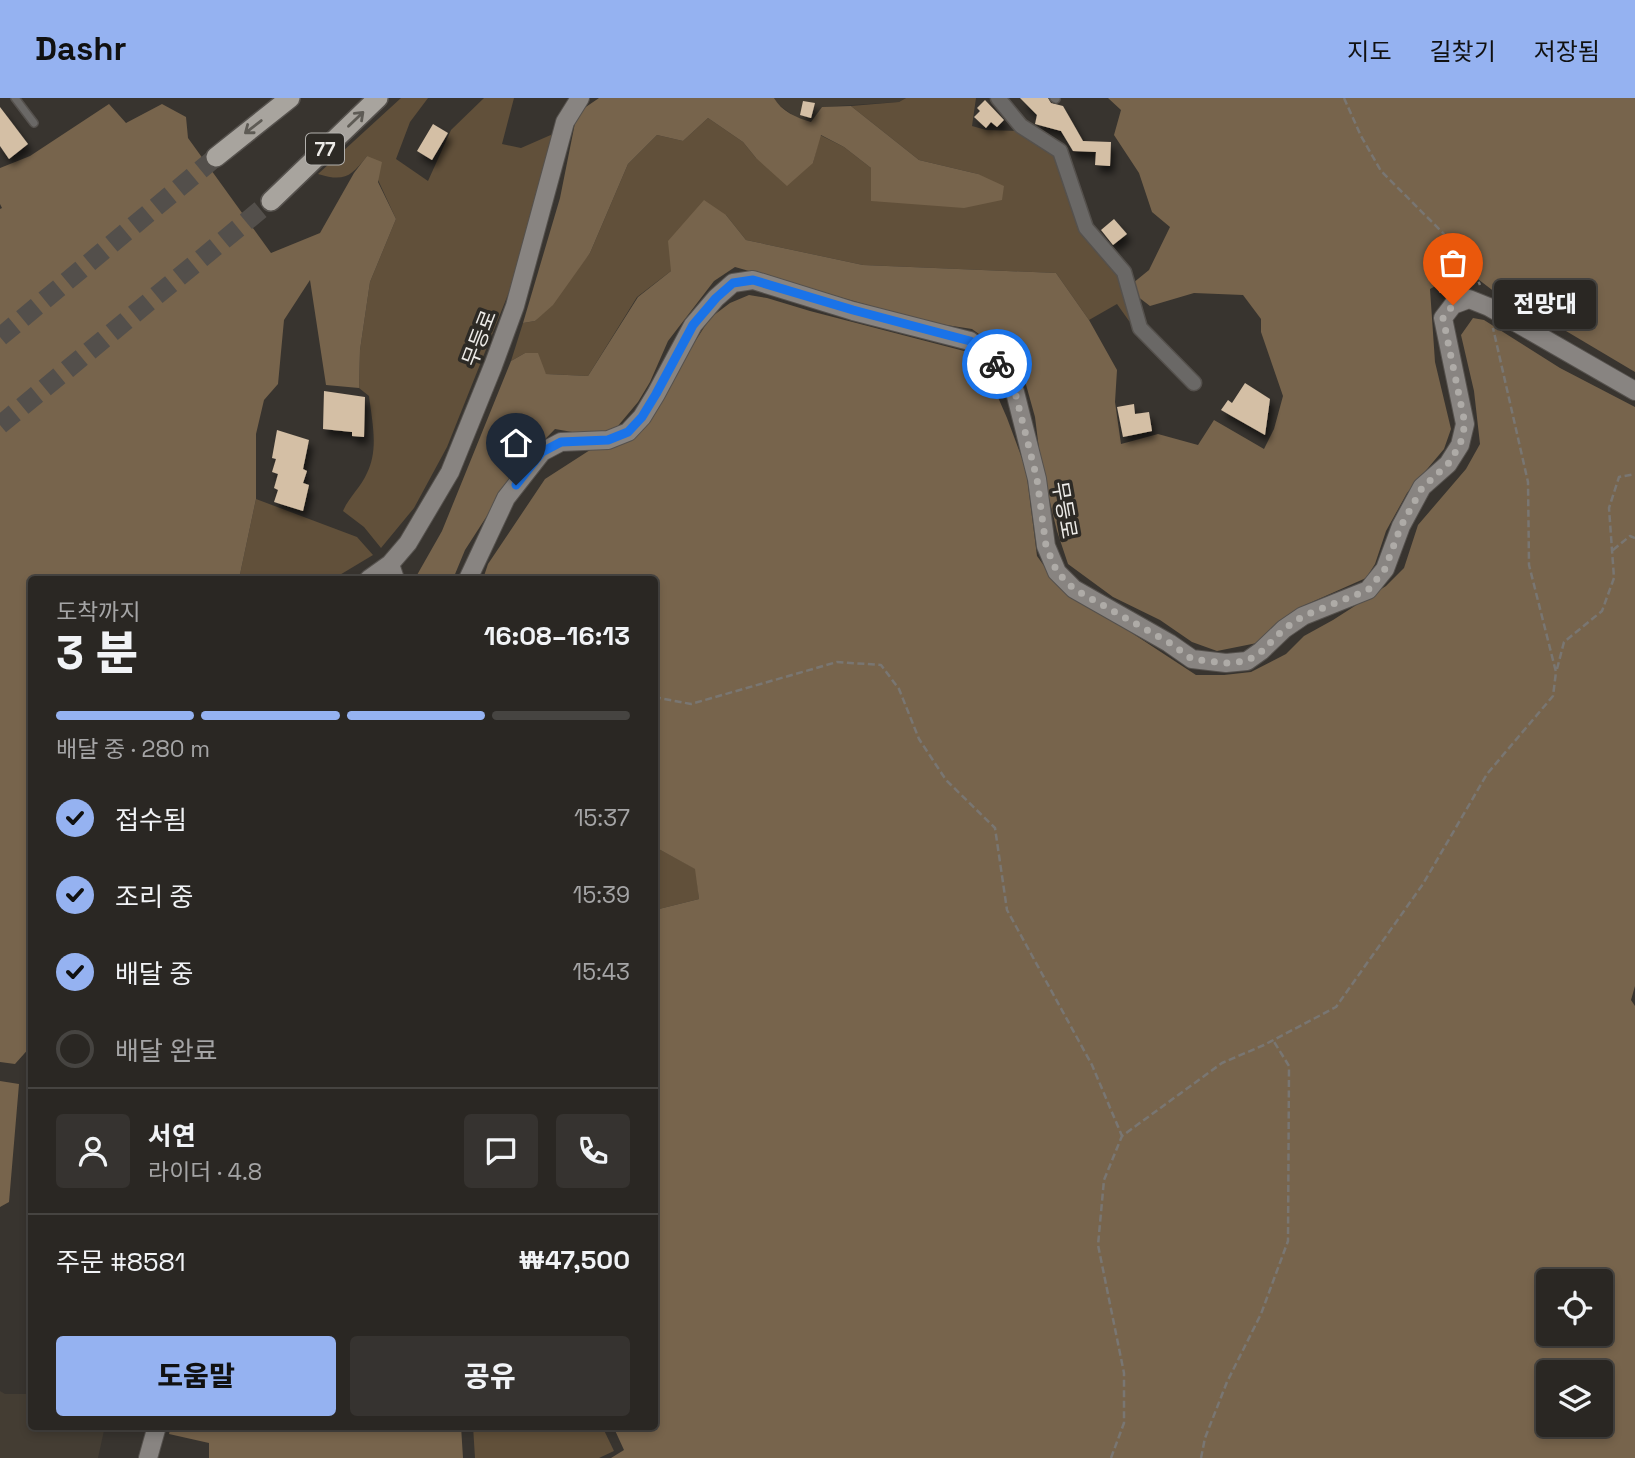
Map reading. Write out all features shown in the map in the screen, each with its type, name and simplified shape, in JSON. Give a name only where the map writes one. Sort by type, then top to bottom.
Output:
[{"type":"highway","points":[[216,157],[290,98]]},
{"type":"highway","name":"77","points":[[271,201],[378,98]]},
{"type":"main road","name":"무등로","points":[[392,572],[430,509],[458,454],[515,306],[565,122],[580,98]]},
{"type":"main road","name":"무등로","points":[[469,576],[506,498],[542,452],[561,442],[608,440],[628,432],[642,417],[656,394],[693,325],[733,283],[753,280],[970,341],[1003,369],[1015,392],[1037,479],[1046,546],[1057,572],[1074,589],[1170,643],[1192,659],[1226,663],[1247,661],[1303,616],[1368,590],[1385,569],[1401,526],[1422,488],[1448,464],[1460,445],[1465,424],[1443,318],[1453,305],[1469,299],[1489,307],[1635,391]]},
{"type":"main road","points":[[148,1458],[156,1430]]},
{"type":"street","points":[[998,98],[1021,126],[1060,151],[1086,228],[1124,272],[1140,328],[1194,383]]},
{"type":"lane","points":[[15,98],[34,123]]},
{"type":"path","points":[[1344,98],[1381,171],[1468,258],[1489,307],[1528,481],[1530,565],[1556,672]]},
{"type":"path","points":[[1111,1458],[1124,1423],[1124,1373],[1098,1245],[1104,1180],[1122,1136],[1222,1063],[1336,1007],[1423,884],[1487,774],[1553,696],[1564,642],[1602,611],[1614,578],[1609,508],[1619,477],[1635,474]]},
{"type":"path","points":[[1612,551],[1630,536],[1635,538]]},
{"type":"path","points":[[658,698],[691,704],[837,663],[881,665],[899,689],[919,739],[946,780],[995,828],[1007,910],[1092,1065],[1122,1136]]},
{"type":"path","points":[[1201,1458],[1205,1437],[1227,1382],[1261,1314],[1288,1241],[1289,1066],[1273,1040]]},
{"type":"shaded area","points":[[401,98],[428,98],[410,122],[396,159],[428,181],[451,130],[484,98],[514,98],[502,144],[521,148],[553,134],[519,267],[447,447],[414,508],[381,548],[364,527],[343,511],[364,478],[373,454],[374,435],[369,396],[359,388],[360,350],[370,282],[396,219],[367,156],[346,176],[334,178],[318,174]]},
{"type":"shaded area","points":[[599,98],[774,98],[790,113],[811,122],[822,107],[851,106],[919,160],[978,174],[1004,186],[1002,200],[964,208],[871,201],[871,168],[844,147],[821,135],[813,163],[787,186],[756,158],[743,142],[708,118],[683,141],[657,135],[628,164],[590,253],[553,305],[535,321],[523,323],[560,198],[577,113]]},
{"type":"shaded area","points":[[774,98],[906,98],[899,102],[822,107],[812,122],[797,118],[776,103]]},
{"type":"shaded area","points":[[906,98],[976,98],[972,126],[986,130],[1020,131],[1056,155],[1125,289],[1134,320],[1129,321],[1117,304],[1089,320],[1056,273],[863,265],[746,240],[726,215],[671,271],[637,297],[588,376],[546,374],[525,353],[511,361],[523,323],[535,321],[590,253],[628,164],[657,135],[683,141],[708,118],[743,142],[756,158],[813,163],[820,135],[844,147],[871,168],[978,174],[919,160],[851,106],[899,102]]},
{"type":"shaded area","points":[[1108,98],[1635,98],[1635,372],[1534,312],[1500,296],[1470,273],[1457,274],[1430,289],[1435,362],[1451,429],[1444,449],[1407,493],[1386,531],[1375,564],[1366,578],[1305,605],[1257,643],[1217,651],[1192,642],[1160,620],[1113,597],[1068,564],[1041,465],[1035,417],[1025,381],[1005,353],[972,329],[927,322],[735,267],[714,281],[668,341],[638,402],[612,433],[578,433],[555,429],[519,466],[465,550],[454,576],[417,576],[442,531],[511,361],[525,353],[538,353],[546,374],[588,376],[638,297],[671,271],[668,241],[704,200],[726,215],[746,240],[863,265],[1056,273],[1089,320],[1117,370],[1115,402],[1121,444],[1158,434],[1198,445],[1214,420],[1264,449],[1274,429],[1283,396],[1261,332],[1261,319],[1243,295],[1194,293],[1150,306],[1137,296],[1133,283],[1149,270],[1170,227],[1152,212],[1139,173],[1114,135],[1121,110]]},
{"type":"shaded area","points":[[109,104],[126,123],[162,104],[186,117],[188,138],[271,253],[320,233],[354,173],[367,156],[382,162],[378,182],[396,219],[370,282],[360,350],[359,388],[326,385],[310,280],[284,320],[278,384],[264,400],[256,434],[256,499],[240,576],[28,576],[28,1049],[15,1064],[0,1062],[0,168],[30,156]]},
{"type":"shaded area","points":[[749,295],[968,352],[987,372],[1026,469],[1037,556],[1057,584],[1196,675],[1251,672],[1286,654],[1304,636],[1386,586],[1404,568],[1418,525],[1466,469],[1480,444],[1474,391],[1461,335],[1473,318],[1484,320],[1560,368],[1635,407],[1635,986],[1631,1000],[1635,1006],[1635,1458],[611,1458],[624,1450],[615,1430],[658,1430],[658,909],[699,899],[695,869],[658,849],[658,576],[484,576],[488,564],[545,479],[590,450],[626,440],[641,430],[656,411],[710,318],[730,303]]},
{"type":"shaded area","points":[[256,499],[357,537],[373,555],[338,576],[240,576]]},
{"type":"shaded area","points":[[658,849],[696,869],[699,899],[658,909]]},
{"type":"shaded area","points":[[0,1081],[19,1084],[9,1202],[0,1207]]},
{"type":"shaded area","points":[[0,1391],[5,1394],[28,1394],[28,1430],[104,1430],[98,1458],[0,1458]]},
{"type":"shaded area","points":[[170,1430],[461,1430],[463,1458],[209,1458],[209,1443],[169,1434]]},
{"type":"shaded area","points":[[473,1430],[604,1430],[614,1451],[599,1458],[475,1458]]},
{"type":"building","points":[[1020,98],[1048,98],[1051,103],[1063,106],[1083,141],[1111,142],[1110,166],[1095,165],[1096,152],[1073,151],[1061,131],[1035,124],[1037,115]]},
{"type":"building","points":[[985,100],[1004,120],[997,127],[991,122],[986,128],[974,117],[980,111],[977,108]]},
{"type":"building","points":[[803,101],[815,103],[811,118],[800,115]]},
{"type":"building","points":[[0,107],[28,144],[9,159],[0,146]]},
{"type":"building","points":[[433,124],[448,133],[432,160],[417,151]]},
{"type":"building","points":[[1114,219],[1127,234],[1113,245],[1101,230]]},
{"type":"building","points":[[1457,256],[1469,275],[1440,293],[1429,274]]},
{"type":"building","points":[[1245,383],[1270,399],[1265,435],[1221,410],[1228,400],[1232,403]]},
{"type":"building","points":[[324,391],[365,397],[364,437],[352,436],[352,432],[323,429]]},
{"type":"building","points":[[1134,404],[1135,414],[1149,412],[1152,431],[1123,437],[1117,407]]},
{"type":"building","points":[[277,430],[309,440],[303,469],[307,471],[303,483],[309,485],[303,511],[274,502],[278,490],[274,488],[278,474],[272,472],[276,459],[272,458]]},
{"type":"tunnel","points":[[0,337],[216,157]]},
{"type":"tunnel","points":[[0,425],[271,201]]},
{"type":"way so far","points":[[997,364],[1003,369],[1015,392],[1037,479],[1046,546],[1057,572],[1074,589],[1170,643],[1192,659],[1226,663],[1247,661],[1303,616],[1368,590],[1385,569],[1401,526],[1422,488],[1448,464],[1460,445],[1465,424],[1443,318],[1453,305]]},
{"type":"place","name":"전망대","points":[[1453,305]]},
{"type":"route","points":[[516,485],[542,452],[561,442],[608,440],[628,432],[642,417],[656,394],[693,325],[733,283],[753,280],[970,341],[997,364]]}]
